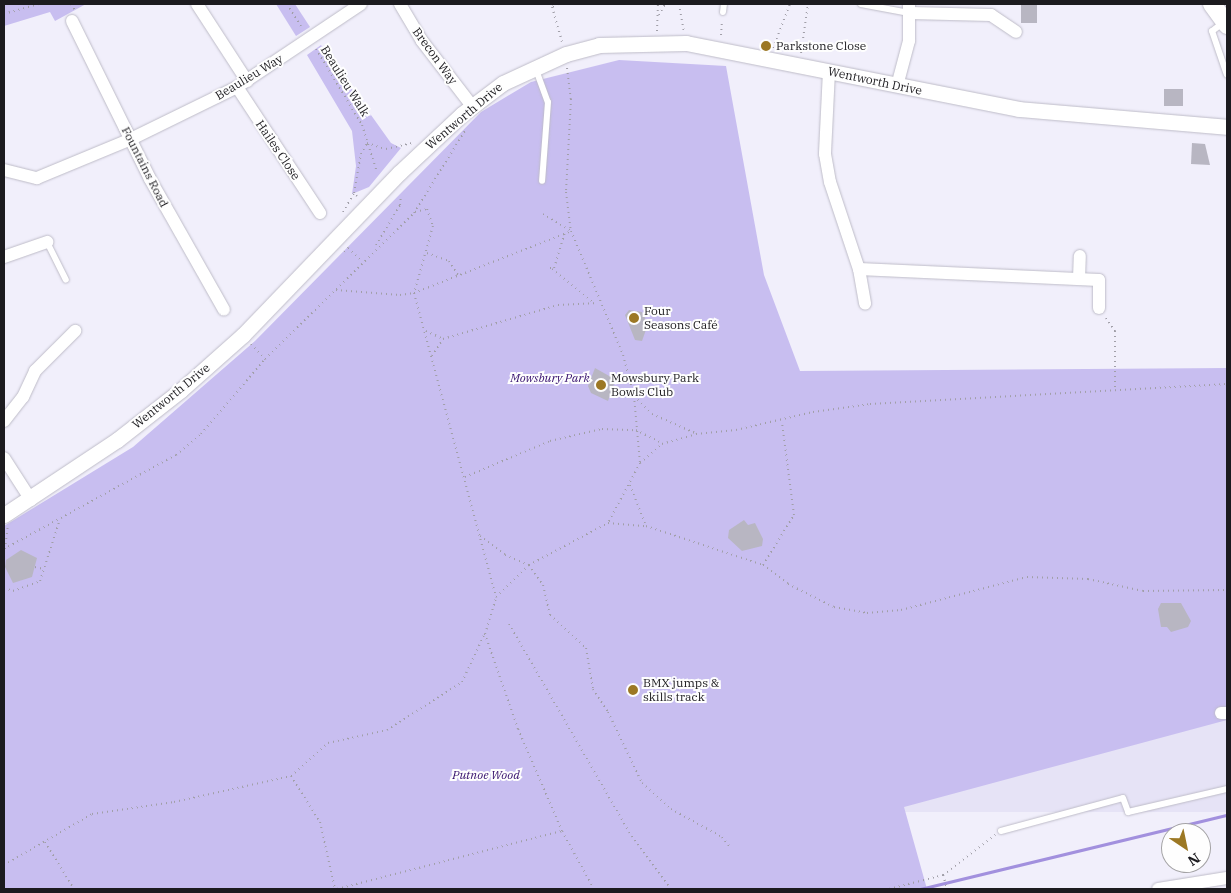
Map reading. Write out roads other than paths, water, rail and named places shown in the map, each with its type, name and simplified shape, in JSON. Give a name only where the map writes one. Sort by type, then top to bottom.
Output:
[{"type":"main road","points":[[1212,4],[1226,23]]},
{"type":"street","name":"Hailes Close","points":[[197,4],[242,84],[320,213]]},
{"type":"street","name":"Beaulieu Way","points":[[4,170],[37,178],[131,139],[242,84],[361,4]]},
{"type":"street","name":"Brecon Way","points":[[400,4],[467,110]]},
{"type":"street","points":[[897,86],[910,8],[993,9],[1016,32]]},
{"type":"street","name":"Fountains Road","points":[[72,21],[131,139],[224,310]]},
{"type":"street","name":"Wentworth Drive","points":[[7,513],[31,500],[181,390],[243,335],[434,139],[467,110],[503,83],[535,66],[566,54],[599,45],[656,42],[686,43],[719,48],[897,86],[1019,109],[1227,127]]},
{"type":"street","points":[[828,71],[825,154],[830,182],[859,269],[865,303]]},
{"type":"street","points":[[4,257],[47,242]]},
{"type":"street","points":[[1079,279],[1080,256]]},
{"type":"street","points":[[859,269],[1099,280],[1099,308]]},
{"type":"street","points":[[4,420],[23,397],[40,364],[75,331]]},
{"type":"street","points":[[4,458],[31,500]]},
{"type":"street","points":[[1158,889],[1227,878]]},
{"type":"lane","points":[[723,12],[724,4]]},
{"type":"lane","points":[[861,4],[910,8]]},
{"type":"lane","points":[[1226,23],[1212,32],[1227,72]]},
{"type":"lane","points":[[535,66],[548,102],[542,181]]},
{"type":"lane","points":[[47,242],[66,280]]},
{"type":"lane","points":[[1001,831],[1123,798],[1128,812],[1227,789]]},
{"type":"waterway","points":[[920,889],[1227,815]]},
{"type":"place","name":"Parkstone Close","points":[[766,46]]},
{"type":"place","name":"Four Seasons Café","points":[[634,318]]},
{"type":"place","name":"Mowsbury Park Bowls Club","points":[[601,385]]},
{"type":"place","name":"BMX jumps & skills track","points":[[633,690]]},
{"type":"park label","name":"Mowsbury Park","points":[[550,378]]},
{"type":"park label","name":"Putnoe Wood","points":[[486,775]]}]
